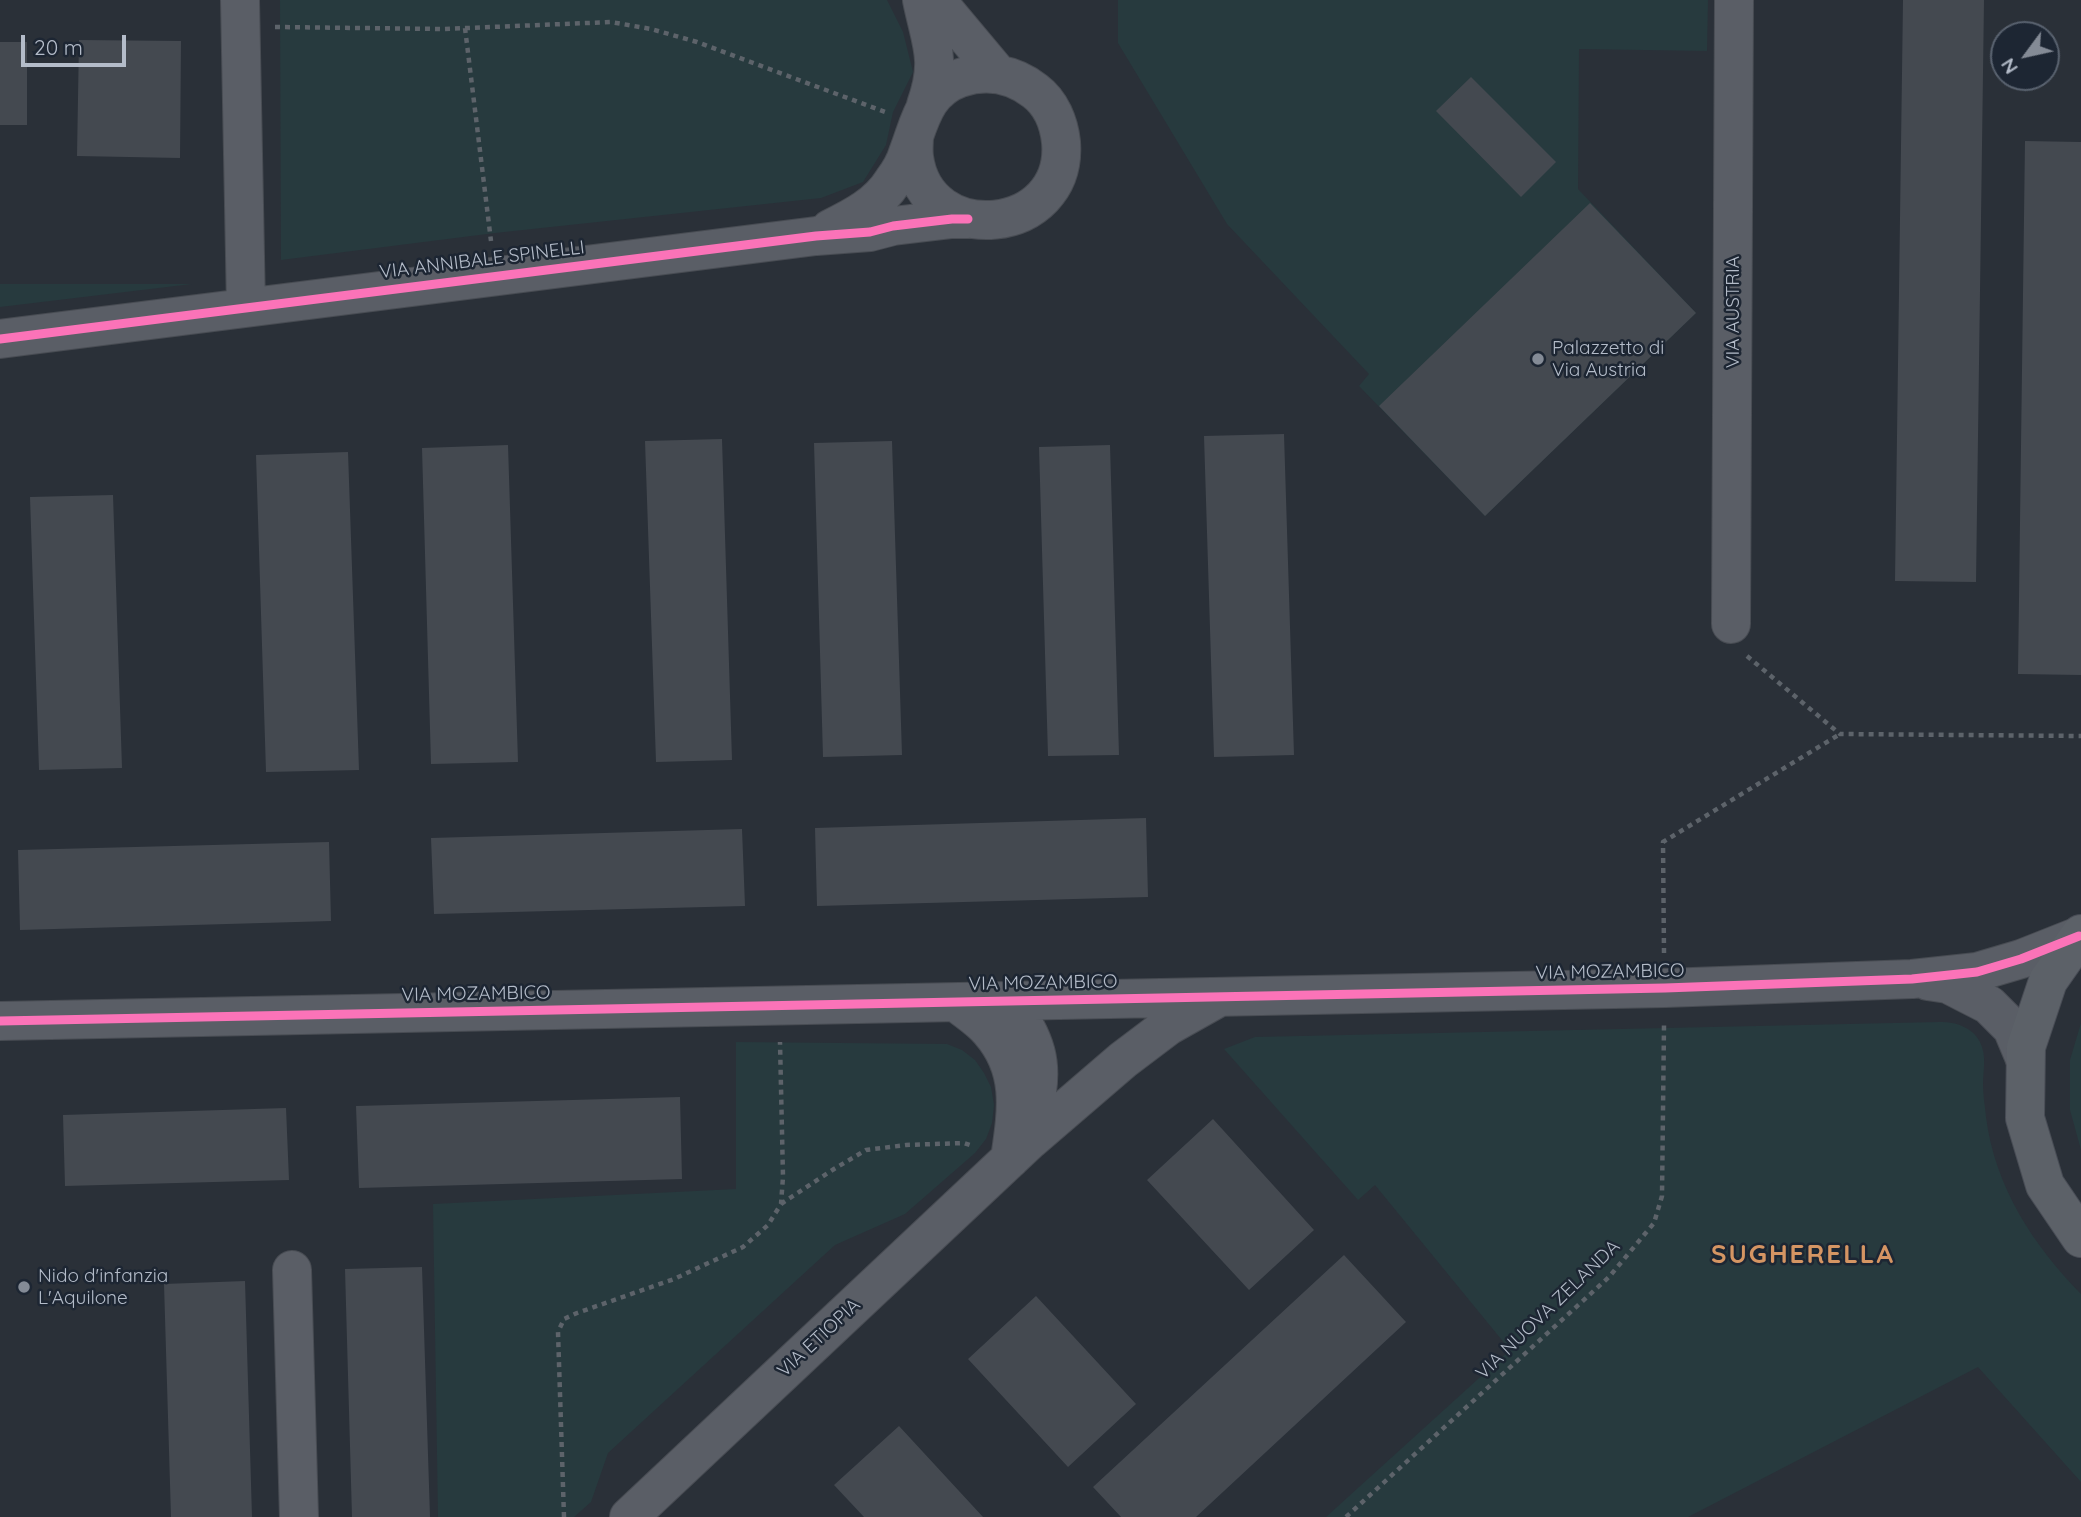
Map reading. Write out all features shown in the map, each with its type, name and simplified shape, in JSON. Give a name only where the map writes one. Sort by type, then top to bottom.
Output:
[{"type":"main road","points":[[2080,935],[2048,981],[2026,1047],[2025,1118],[2045,1185],[2081,1238]]},
{"type":"street","points":[[240,0],[246,307]]},
{"type":"street","points":[[910,118],[940,90],[958,79],[978,74],[998,74],[1020,80],[1038,93],[1052,110],[1060,131],[1062,153],[1057,174],[1046,194],[1030,209],[1011,218],[990,222],[968,219],[948,211],[932,196],[920,178],[914,157],[910,118],[933,85],[935,67],[932,36],[922,0]]},
{"type":"street","points":[[936,0],[998,74]]},
{"type":"street","name":"VIA AUSTRIA","points":[[1731,624],[1734,0]]},
{"type":"street","name":"VIA ANNIBALE SPINELLI","points":[[816,236],[854,217],[877,201],[892,184],[908,156],[910,118]]},
{"type":"street","name":"VIA ANNIBALE SPINELLI","points":[[0,339],[816,236],[870,232],[894,226],[968,219]]},
{"type":"street","name":"VIA MOZAMBICO","points":[[0,1021],[1218,998],[1665,988],[1912,979],[1977,972],[2021,959],[2080,935]]},
{"type":"street","name":"VIA MOZAMBICO","points":[[1912,979],[1948,984],[1989,1005],[2012,1028],[2025,1059]]},
{"type":"street","name":"VIA ETIOPIA","points":[[629,1517],[1084,1091],[1168,1026],[1218,998]]},
{"type":"street","name":"VIA ETIOPIA","points":[[1009,1001],[1036,1048],[1038,1090],[1030,1121],[1010,1159]]},
{"type":"street","points":[[957,1003],[989,1029],[1008,1056],[1016,1084],[1017,1111],[1010,1159]]},
{"type":"street","points":[[292,1270],[299,1517]]},
{"type":"path","points":[[271,27],[465,28],[611,22],[651,29],[697,42],[910,118]]},
{"type":"path","points":[[465,28],[491,245]]},
{"type":"path","points":[[1731,624],[1745,655],[1840,734],[2081,736]]},
{"type":"path","points":[[779,1006],[783,1177],[781,1204]]},
{"type":"path","points":[[564,1517],[558,1332],[564,1319],[674,1279],[743,1247],[768,1225],[781,1204],[866,1150],[906,1144],[964,1143],[1010,1159]]},
{"type":"green space","points":[[280,0],[887,0],[903,32],[913,72],[893,112],[886,145],[863,182],[821,198],[495,233],[281,260]]},
{"type":"green space","points":[[1118,0],[1708,0],[1707,51],[1579,49],[1578,189],[1696,313],[1485,516],[1359,386],[1369,374],[1227,224],[1118,43]]},
{"type":"green space","points":[[0,284],[192,284],[0,307]]},
{"type":"green space","points":[[1940,1022],[1963,1026],[1980,1042],[1984,1058],[1986,1117],[1991,1143],[2007,1191],[2047,1256],[2081,1294],[2081,1482],[1978,1367],[1688,1517],[1326,1517],[1510,1350],[1375,1185],[1358,1200],[1224,1049],[1255,1037]]},
{"type":"green space","points":[[2081,1023],[2081,1150],[2070,1110],[2070,1060]]},
{"type":"green space","points":[[736,1042],[947,1044],[962,1050],[975,1060],[984,1073],[991,1087],[994,1105],[992,1123],[986,1139],[975,1153],[905,1214],[835,1245],[608,1453],[591,1502],[574,1517],[438,1517],[433,1204],[736,1189]]},
{"type":"building","points":[[1903,0],[1984,0],[1976,582],[1895,581]]},
{"type":"building","points":[[79,40],[181,41],[180,158],[77,156]]},
{"type":"building","points":[[0,42],[27,42],[27,125],[0,125]]},
{"type":"building","points":[[1471,77],[1556,162],[1521,197],[1436,111]]},
{"type":"building","points":[[2025,141],[2081,142],[2081,675],[2018,674]]},
{"type":"building","name":"Palazzetto di Via Austria","points":[[1590,203],[1696,313],[1485,516],[1379,406]]},
{"type":"building","points":[[1284,434],[1294,755],[1214,757],[1204,436]]},
{"type":"building","points":[[722,439],[732,760],[656,762],[645,441]]},
{"type":"building","points":[[892,441],[902,755],[823,757],[814,443]]},
{"type":"building","points":[[508,445],[518,762],[431,764],[422,448]]},
{"type":"building","points":[[1110,445],[1119,755],[1048,756],[1039,447]]},
{"type":"building","points":[[348,452],[359,770],[266,772],[256,455]]},
{"type":"building","points":[[113,495],[122,768],[39,770],[30,497]]},
{"type":"building","points":[[1146,818],[1148,897],[817,906],[815,828]]},
{"type":"building","points":[[742,829],[745,906],[434,914],[431,838]]},
{"type":"building","points":[[329,842],[331,921],[20,930],[18,850]]},
{"type":"building","points":[[680,1097],[682,1179],[359,1188],[356,1106]]},
{"type":"building","points":[[286,1108],[289,1180],[65,1186],[63,1115]]},
{"type":"building","points":[[1213,1119],[1314,1230],[1249,1290],[1147,1180]]},
{"type":"building","points":[[1344,1255],[1406,1322],[1196,1517],[1121,1517],[1093,1487]]},
{"type":"building","points":[[422,1267],[430,1517],[352,1517],[345,1269]]},
{"type":"building","points":[[245,1281],[252,1517],[171,1517],[164,1284]]},
{"type":"building","points":[[1036,1296],[1136,1404],[1068,1467],[968,1359]]},
{"type":"building","points":[[899,1426],[983,1517],[864,1517],[834,1485]]},
{"type":"cycle path","points":[[0,339],[816,236],[870,232],[893,226],[968,219]]},
{"type":"cycle path","points":[[0,1021],[1665,988],[1912,979],[1977,972],[2021,959],[2079,936]]},
{"type":"place","name":"Palazzetto di Via Austria","points":[[1538,359]]},
{"type":"place","name":"Nido d'infanzia L'Aquilone","points":[[24,1287]]},
{"type":"district","name":"SUGHERELLA","points":[[1803,1255]]}]
